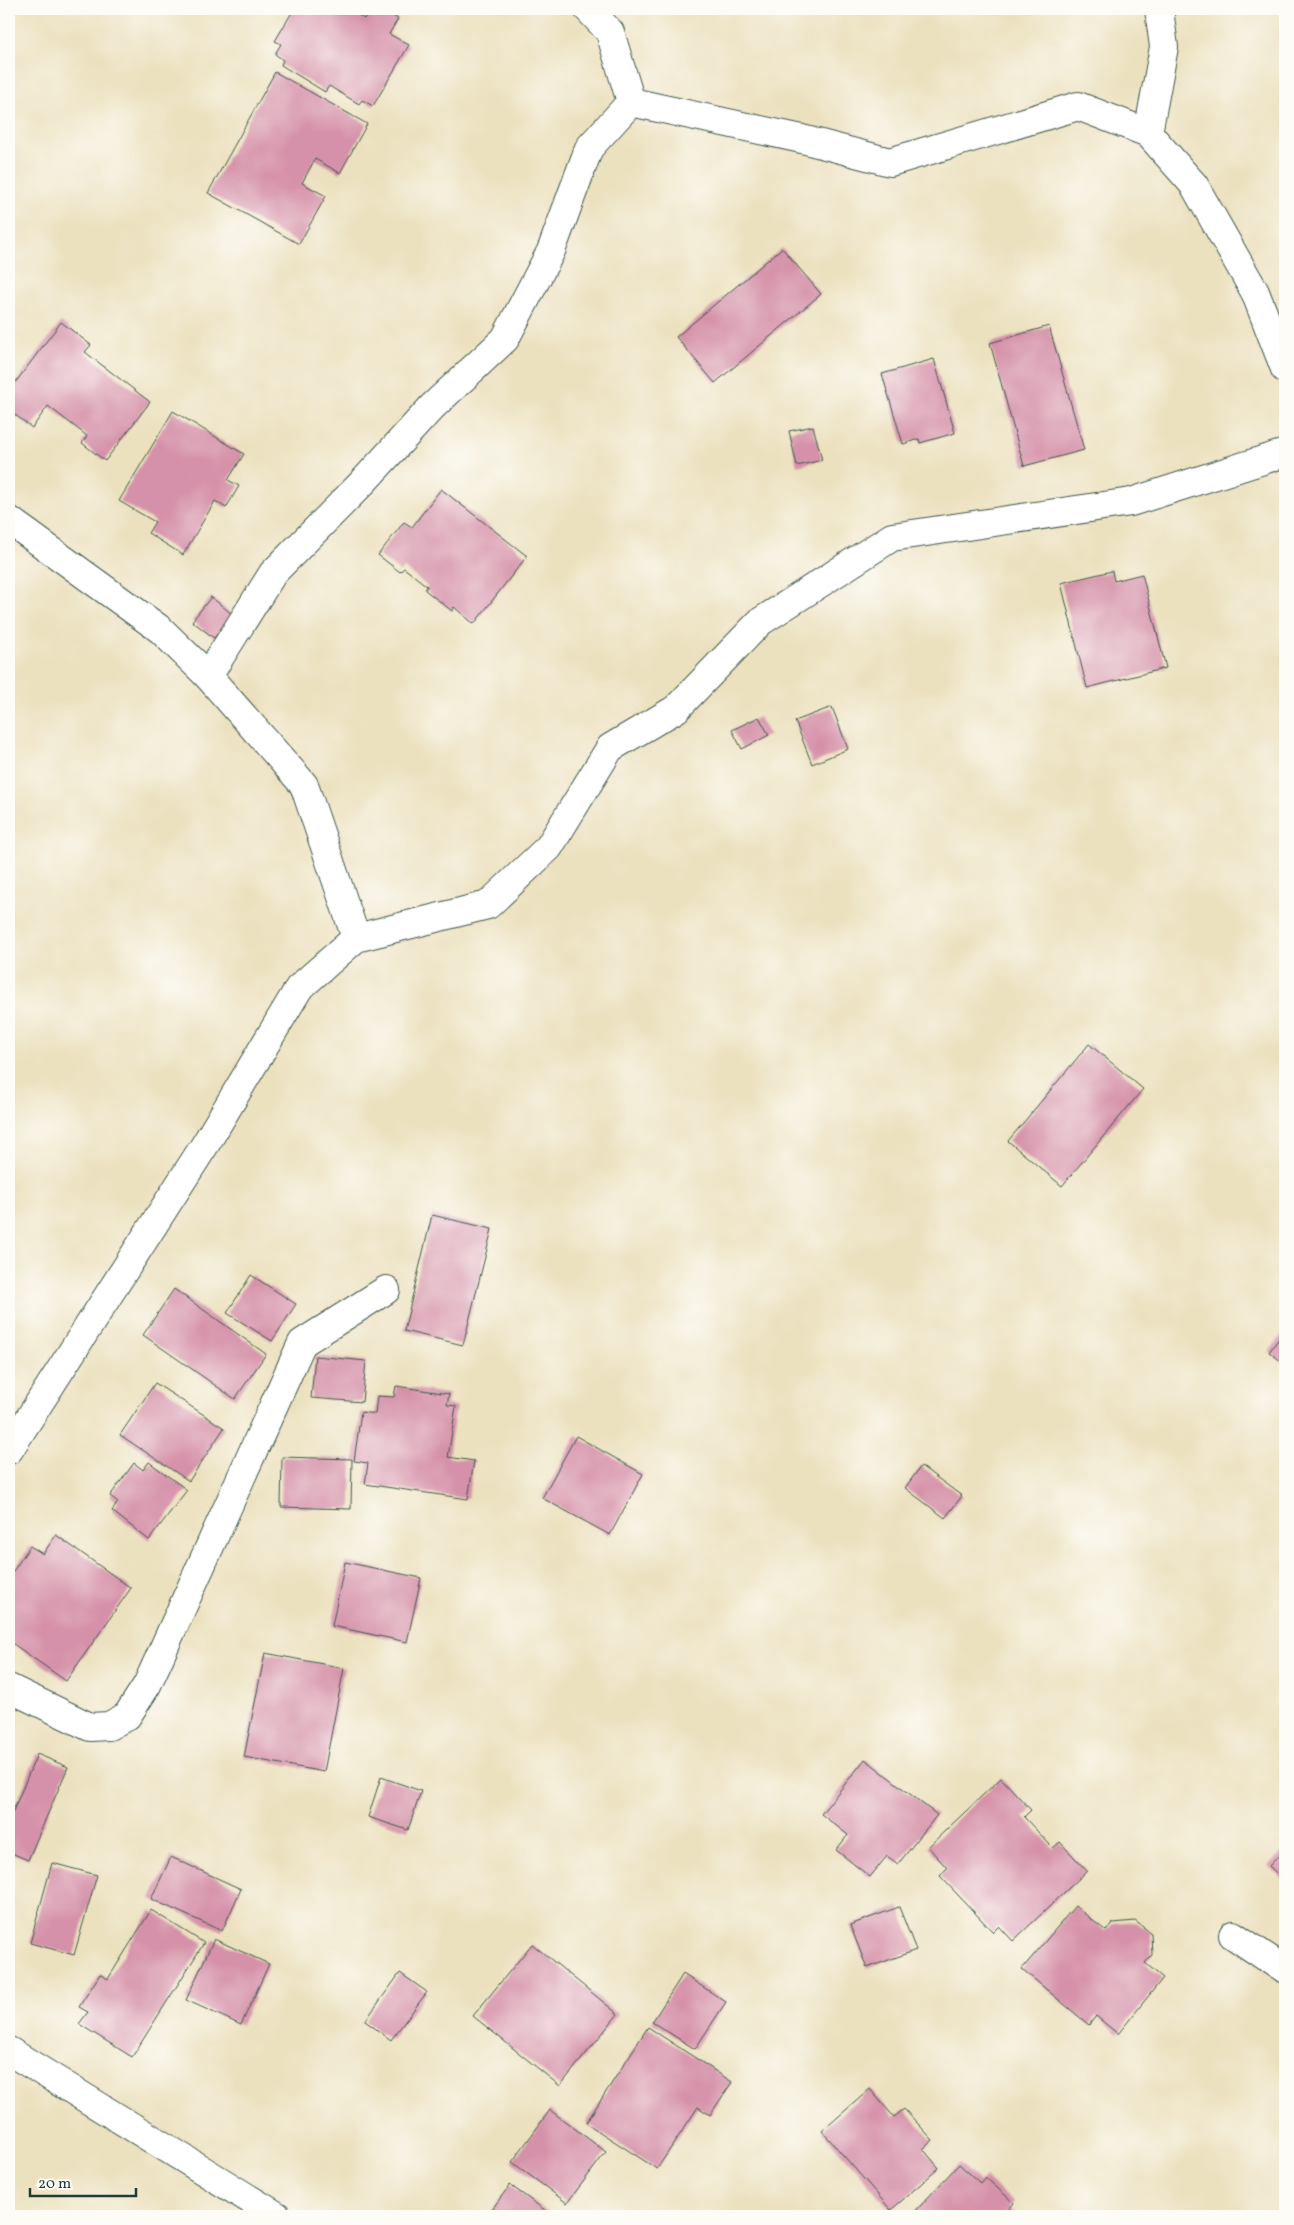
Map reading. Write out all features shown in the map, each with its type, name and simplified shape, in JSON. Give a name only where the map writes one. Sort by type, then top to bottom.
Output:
[{"type":"street","points":[[588,9],[610,32],[631,102]]},
{"type":"street","points":[[1148,133],[1164,47],[1159,9]]},
{"type":"street","points":[[631,102],[802,139],[890,162],[1078,106],[1148,133],[1194,185],[1255,292],[1285,370]]},
{"type":"street","points":[[208,676],[272,573],[364,482],[432,407],[505,339],[551,251],[589,148],[631,102]]},
{"type":"street","points":[[9,1450],[208,1140],[299,988],[356,938],[488,905],[549,847],[610,748],[676,709],[760,622],[892,537],[1131,502],[1285,453]]},
{"type":"street","points":[[9,520],[161,630],[208,676],[304,785],[356,938]]},
{"type":"street","points":[[9,1688],[90,1727],[109,1726],[127,1716],[147,1684],[302,1343],[386,1290]]},
{"type":"street","points":[[1233,1935],[1285,1970]]},
{"type":"street","points":[[9,2051],[277,2216]]},
{"type":"building","points":[[294,9],[349,9],[364,19],[370,9],[381,9],[398,19],[389,34],[409,45],[373,106],[362,100],[359,104],[329,86],[325,92],[281,65],[283,60],[275,54],[281,44],[275,41]]},
{"type":"building","points":[[275,72],[367,124],[340,173],[315,159],[302,183],[326,196],[299,244],[208,193]]},
{"type":"building","points":[[782,248],[821,294],[715,383],[676,337]]},
{"type":"building","points":[[61,322],[91,345],[85,352],[150,402],[105,461],[82,443],[87,436],[48,406],[32,428],[9,410],[9,391]]},
{"type":"building","points":[[1049,326],[1084,450],[1024,466],[990,343]]},
{"type":"building","points":[[934,359],[955,433],[920,443],[919,439],[903,444],[882,374]]},
{"type":"building","points":[[173,411],[244,454],[228,480],[239,486],[226,508],[215,501],[183,555],[148,533],[155,522],[119,501]]},
{"type":"building","points":[[813,426],[822,460],[797,466],[789,431]]},
{"type":"building","points":[[441,489],[527,556],[474,624],[454,607],[452,611],[425,590],[427,586],[404,568],[400,572],[378,555],[404,522],[412,527]]},
{"type":"building","points":[[1112,571],[1114,581],[1142,574],[1166,668],[1087,688],[1061,583]]},
{"type":"building","points":[[211,597],[232,614],[214,638],[192,621]]},
{"type":"building","points":[[832,707],[848,749],[812,764],[795,721]]},
{"type":"building","points":[[759,717],[769,735],[742,749],[732,730]]},
{"type":"building","points":[[1089,1044],[1143,1089],[1062,1186],[1008,1141]]},
{"type":"building","points":[[432,1215],[492,1229],[463,1345],[404,1331]]},
{"type":"building","points":[[251,1275],[296,1304],[272,1341],[227,1313]]},
{"type":"building","points":[[174,1289],[266,1354],[235,1399],[143,1335]]},
{"type":"building","points":[[1285,1330],[1285,1364],[1269,1352]]},
{"type":"building","points":[[315,1356],[366,1361],[362,1402],[311,1398]]},
{"type":"building","points":[[155,1383],[224,1428],[189,1481],[120,1435]]},
{"type":"building","points":[[396,1386],[449,1394],[447,1405],[456,1406],[448,1457],[474,1461],[468,1499],[365,1484],[368,1463],[354,1461],[361,1412],[375,1414],[377,1396],[394,1397]]},
{"type":"building","points":[[576,1436],[643,1474],[610,1535],[542,1498]]},
{"type":"building","points":[[282,1457],[352,1459],[351,1509],[281,1507]]},
{"type":"building","points":[[149,1462],[187,1490],[149,1540],[112,1511],[118,1502],[110,1496],[134,1463],[143,1470]]},
{"type":"building","points":[[921,1466],[962,1496],[945,1518],[905,1488]]},
{"type":"building","points":[[56,1535],[131,1588],[66,1681],[9,1641],[9,1577],[30,1546],[43,1554]]},
{"type":"building","points":[[345,1562],[421,1578],[407,1642],[332,1626]]},
{"type":"building","points":[[265,1653],[344,1668],[324,1772],[244,1757]]},
{"type":"building","points":[[37,1754],[68,1767],[28,1860],[9,1852],[9,1815],[11,1816]]},
{"type":"building","points":[[865,1759],[937,1815],[898,1864],[887,1856],[870,1877],[836,1850],[848,1835],[821,1814]]},
{"type":"building","points":[[381,1777],[421,1791],[408,1830],[368,1817]]},
{"type":"building","points":[[1001,1778],[1031,1810],[1024,1817],[1053,1848],[1060,1842],[1087,1871],[1013,1941],[999,1926],[993,1932],[940,1876],[947,1868],[928,1847]]},
{"type":"building","points":[[1285,1849],[1285,1881],[1269,1866]]},
{"type":"building","points":[[171,1857],[241,1889],[222,1931],[151,1899]]},
{"type":"building","points":[[52,1863],[97,1875],[74,1955],[30,1943]]},
{"type":"building","points":[[1075,1906],[1106,1931],[1113,1923],[1135,1921],[1151,1933],[1152,1955],[1145,1963],[1163,1978],[1118,2034],[1096,2016],[1089,2025],[1022,1969]]},
{"type":"building","points":[[899,1907],[916,1950],[867,1968],[850,1925]]},
{"type":"building","points":[[151,1910],[204,1943],[132,2057],[79,2024],[88,2012],[79,2007],[100,1974],[108,1979]]},
{"type":"building","points":[[214,1939],[269,1964],[241,2025],[186,2000]]},
{"type":"building","points":[[532,1944],[618,2014],[560,2086],[473,2016]]},
{"type":"building","points":[[400,1973],[427,1992],[391,2040],[365,2021]]},
{"type":"building","points":[[683,1974],[726,2002],[695,2049],[652,2022]]},
{"type":"building","points":[[648,2027],[732,2082],[710,2115],[698,2107],[657,2169],[586,2123]]},
{"type":"building","points":[[870,2089],[894,2117],[904,2109],[933,2140],[923,2149],[939,2168],[891,2210],[822,2131]]},
{"type":"building","points":[[550,2110],[606,2152],[567,2203],[512,2162]]},
{"type":"building","points":[[959,2164],[980,2183],[985,2177],[1014,2203],[1009,2209],[1017,2216],[911,2216]]},
{"type":"building","points":[[510,2185],[553,2216],[487,2216]]}]
